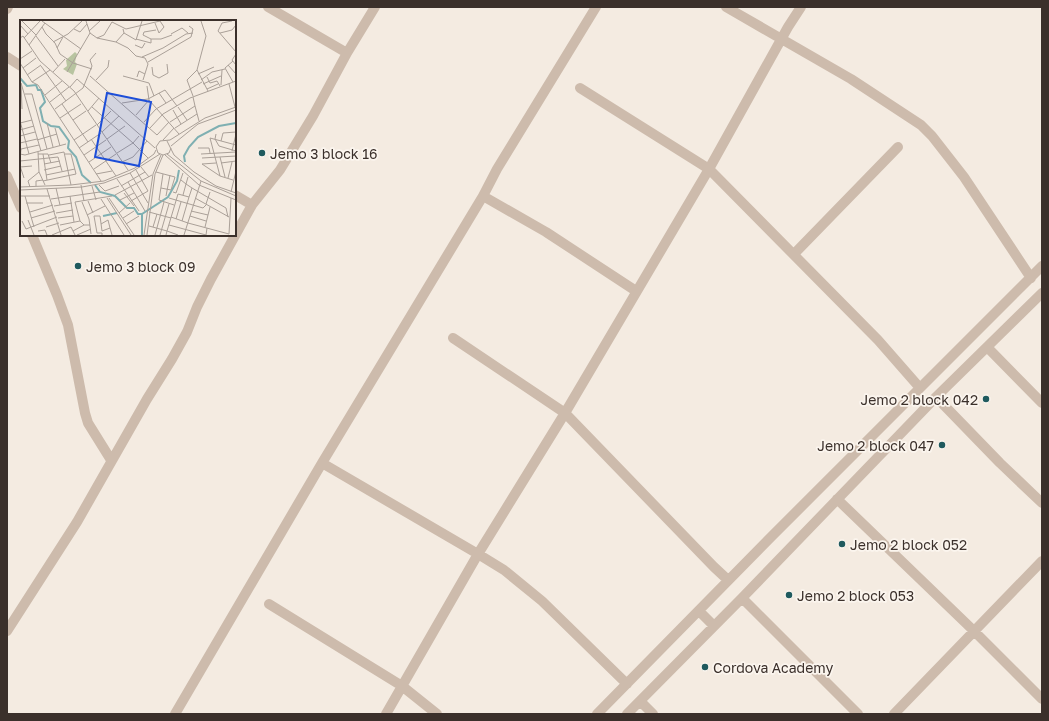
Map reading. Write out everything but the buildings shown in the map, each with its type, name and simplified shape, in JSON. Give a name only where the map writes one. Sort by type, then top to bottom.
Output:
[{"type":"street","points":[[268,7],[347,53]]},
{"type":"street","points":[[236,234],[252,205],[280,170],[313,116],[347,53],[375,7]]},
{"type":"street","points":[[175,714],[322,464],[483,196],[497,169],[596,7]]},
{"type":"street","points":[[726,7],[851,79],[921,125],[932,136],[964,178],[1031,278]]},
{"type":"street","points":[[386,714],[478,554],[565,413],[709,169],[781,39],[801,7]]},
{"type":"street","points":[[7,58],[20,65]]},
{"type":"street","points":[[580,88],[709,169],[878,340],[920,388]]},
{"type":"street","points":[[794,254],[898,147]]},
{"type":"street","points":[[7,176],[20,206]]},
{"type":"street","points":[[236,196],[252,205]]},
{"type":"street","points":[[483,196],[546,232],[636,291]]},
{"type":"street","points":[[32,236],[58,295],[68,325],[84,413],[88,423],[111,460]]},
{"type":"street","points":[[7,631],[77,522],[111,460],[184,339],[211,279],[235,236]]},
{"type":"street","points":[[597,714],[728,580],[1042,266]]},
{"type":"street","points":[[627,714],[742,598],[936,397],[1042,293]]},
{"type":"street","points":[[989,319],[1003,332]]},
{"type":"street","points":[[453,338],[565,413],[728,580]]},
{"type":"street","points":[[987,347],[1042,403]]},
{"type":"street","points":[[936,397],[1000,463],[1042,503]]},
{"type":"street","points":[[322,464],[504,570],[542,601],[627,684]]},
{"type":"street","points":[[837,499],[974,630],[1042,699]]},
{"type":"street","points":[[894,714],[1042,561]]},
{"type":"street","points":[[742,598],[858,714]]},
{"type":"street","points":[[269,604],[402,686],[437,714]]},
{"type":"street","points":[[699,611],[714,626]]},
{"type":"street","points":[[640,701],[653,714]]},
{"type":"place","name":"Jemo 3 block 16","points":[[262,153]]},
{"type":"place","name":"Jemo 3 block 09","points":[[78,266]]},
{"type":"place","name":"Jemo 2 block 042","points":[[986,399]]},
{"type":"place","name":"Jemo 2 block 047","points":[[942,445]]},
{"type":"place","name":"Jemo 2 block 052","points":[[842,544]]},
{"type":"place","name":"Jemo 2 block 053","points":[[789,595]]},
{"type":"place","name":"Cordova Academy","points":[[705,667]]}]
